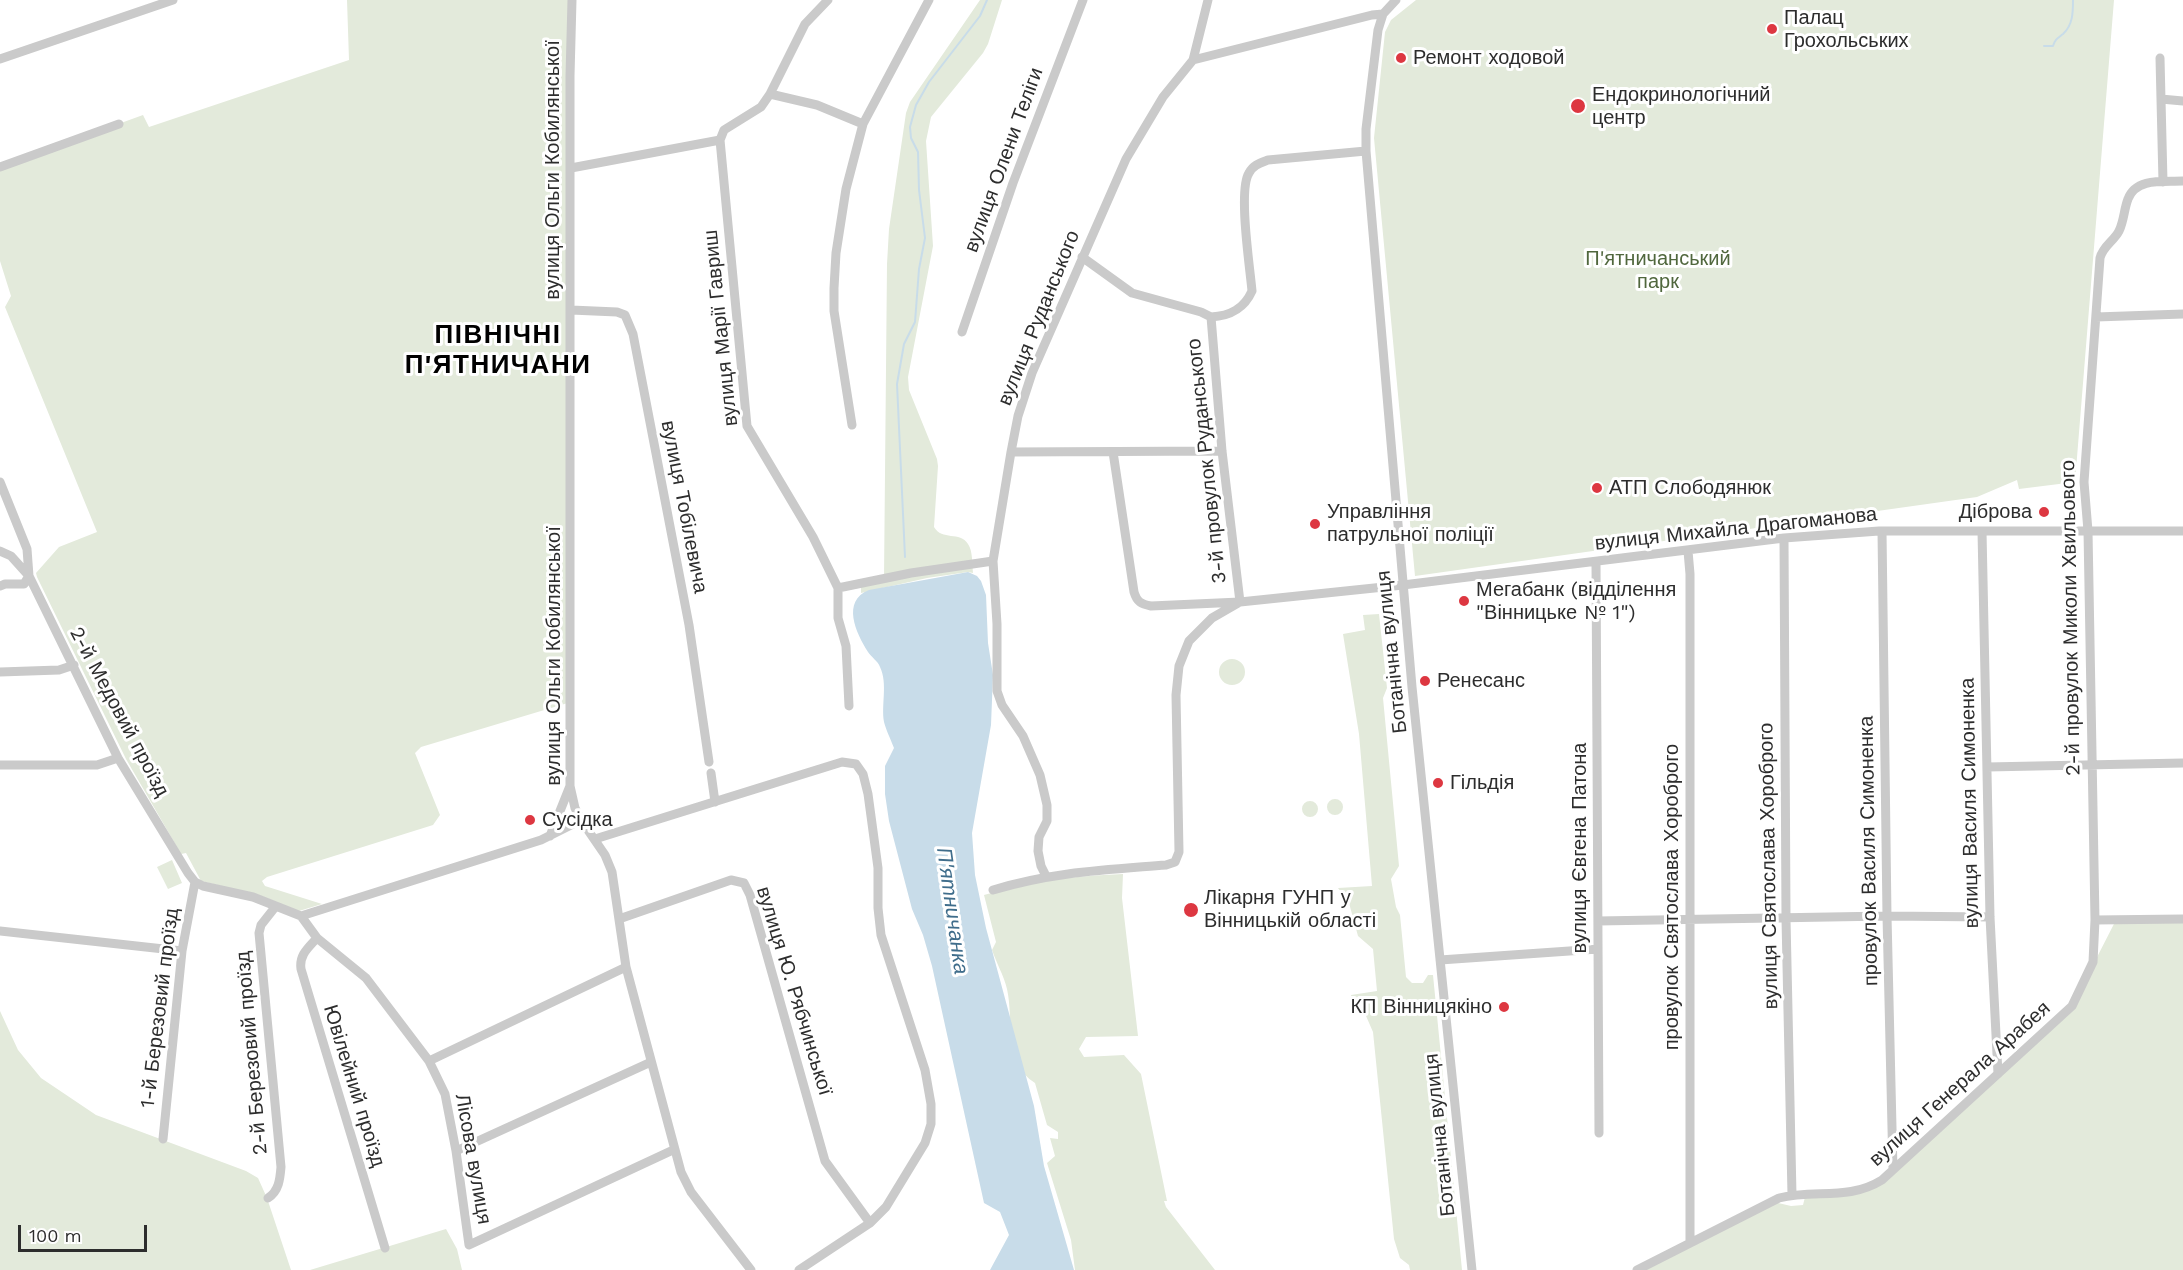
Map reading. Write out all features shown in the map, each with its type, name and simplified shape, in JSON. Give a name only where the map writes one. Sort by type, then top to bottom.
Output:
[{"type":"street","points":[[0,59],[173,0]]},
{"type":"street","name":"вулиця Ольги Кобилянської","points":[[572,0],[570,786],[575,808],[612,872],[626,967],[673,1150],[681,1172],[691,1192],[751,1270]]},
{"type":"street","points":[[571,168],[720,140],[724,129],[761,107],[770,94],[805,24],[828,0]]},
{"type":"street","points":[[852,425],[834,311],[836,253],[846,189],[863,124],[929,0]]},
{"type":"street","name":"вулиця Олени Теліги","points":[[962,332],[1013,183],[1083,0]]},
{"type":"street","name":"вулиця Руданського","points":[[1046,876],[1038,851],[1040,837],[1047,821],[1047,805],[1040,775],[1023,736],[1002,705],[997,691],[997,624],[993,561],[1011,452],[1018,416],[1032,373],[1082,256],[1126,159],[1163,97],[1193,60],[1208,0]]},
{"type":"street","name":"Ботанічна вулиця","points":[[1396,0],[1383,14],[1378,30],[1368,105],[1365,151],[1403,585],[1472,1270]]},
{"type":"street","points":[[1193,60],[1383,14]]},
{"type":"street","points":[[2160,58],[2163,182]]},
{"type":"street","points":[[770,94],[817,105],[863,124]]},
{"type":"street","points":[[2161,99],[2183,100]]},
{"type":"street","points":[[0,167],[120,124]]},
{"type":"street","name":"вулиця Марії Гавриш","points":[[720,140],[747,426],[813,537],[838,588],[838,618],[846,646],[849,706]]},
{"type":"street","points":[[1210,317],[1235,312],[1248,301],[1252,291],[1244,191],[1250,171],[1257,164],[1268,160],[1365,151]]},
{"type":"street","name":"2-й провулок Миколи Хвильового","points":[[2095,920],[2090,765],[2088,531],[2084,482],[2100,258],[2105,247],[2119,231],[2133,190],[2151,182],[2183,181]]},
{"type":"street","name":"3-й провулок Руданського","points":[[1082,256],[1132,293],[1201,312],[1210,317],[1222,451],[1240,602]]},
{"type":"street","name":"вулиця Тобілевича","points":[[571,310],[617,312],[625,315],[633,334],[688,622],[709,762]]},
{"type":"street","points":[[2096,316],[2183,315]]},
{"type":"street","points":[[1011,452],[1222,451]]},
{"type":"street","name":"вулиця Михайла Драгоманова","points":[[1113,452],[1136,600],[1141,604],[1151,606],[1240,602],[1403,585],[1785,538],[1882,531],[2183,531]]},
{"type":"street","name":"2-й Медовий проїзд","points":[[0,482],[27,549],[29,576],[118,758],[195,882]]},
{"type":"street","name":"провулок Василя Симоненка","points":[[1882,531],[1893,1170]]},
{"type":"street","name":"вулиця Василя Симоненка","points":[[1982,531],[1990,917],[1998,1074]]},
{"type":"street","name":"вулиця Святослава Хороброго","points":[[1785,538],[1786,919],[1792,1195]]},
{"type":"street","points":[[0,551],[11,556],[29,576],[24,584],[0,586]]},
{"type":"street","name":"провулок Святослава Хороброго","points":[[1688,551],[1690,574],[1690,1242]]},
{"type":"street","points":[[838,588],[911,573],[993,561]]},
{"type":"street","name":"вулиця Євгена Патона","points":[[1596,562],[1599,1133]]},
{"type":"street","points":[[993,890],[1046,876],[1110,868],[1166,865],[1175,862],[1179,852],[1176,695],[1179,666],[1189,641],[1212,618],[1240,602]]},
{"type":"street","points":[[0,672],[58,670],[74,665]]},
{"type":"street","points":[[0,765],[97,765],[118,758]]},
{"type":"street","points":[[595,839],[842,762],[856,764],[863,774],[878,868],[881,935],[925,1070],[931,1104],[931,1124],[925,1143],[886,1206],[870,1223],[799,1270]]},
{"type":"street","points":[[1987,767],[2183,764]]},
{"type":"street","points":[[711,773],[715,802]]},
{"type":"street","points":[[550,836],[570,786]]},
{"type":"street","points":[[195,882],[253,897],[301,916],[550,836],[581,820]]},
{"type":"street","name":"вулиця Ю. Рябчинської","points":[[619,918],[731,880],[744,883],[750,895],[825,1161],[870,1223]]},
{"type":"street","name":"1-й Березовий проїзд","points":[[163,1139],[182,951],[195,882]]},
{"type":"street","name":"2-й Березовий проїзд","points":[[268,1198],[273,1194],[280,1179],[281,1167],[259,933],[261,925],[276,906]]},
{"type":"street","name":"Лісова вулиця","points":[[301,916],[317,938],[366,978],[429,1060],[445,1094],[456,1151],[469,1245],[673,1150]]},
{"type":"street","points":[[1598,921],[1887,916],[1990,917]]},
{"type":"street","points":[[2095,920],[2183,919]]},
{"type":"street","name":"вулиця Генерала Арабея","points":[[1637,1270],[1779,1198],[1792,1195],[1858,1192],[1882,1180],[2072,1006],[2093,962],[2095,920]]},
{"type":"street","points":[[0,931],[182,951]]},
{"type":"street","name":"Ювілейний проїзд","points":[[317,938],[302,955],[301,969],[385,1248]]},
{"type":"street","points":[[1440,960],[1598,949]]},
{"type":"street","points":[[429,1060],[626,967]]},
{"type":"street","points":[[456,1151],[651,1062]]},
{"type":"green space","points":[[347,0],[572,0],[571,702],[421,747],[415,753],[440,815],[433,825],[267,877],[262,881],[265,886],[322,904],[299,911],[259,895],[201,881],[186,853],[181,854],[126,759],[37,577],[36,573],[59,547],[97,532],[5,307],[11,296],[0,261],[0,167],[143,115],[149,127],[349,60]]},
{"type":"green space","points":[[980,0],[1002,0],[988,44],[931,117],[926,141],[933,246],[908,377],[909,390],[937,459],[934,527],[942,534],[965,540],[972,554],[973,573],[927,578],[861,593],[861,583],[884,578],[887,264],[889,229],[906,113],[910,102]]},
{"type":"green space","name":"П'ятничанський парк","points":[[1416,0],[2114,0],[2075,482],[2019,489],[2017,480],[1977,497],[1415,576],[1374,138],[1385,32],[1391,20]]},
{"type":"green space","points":[[1379,614],[1387,688],[1383,698],[1399,866],[1391,879],[1396,907],[1400,915],[1406,977],[1412,983],[1423,983],[1428,975],[1433,975],[1462,1270],[1410,1270],[1409,1265],[1400,1258],[1394,1239],[1373,1032],[1363,1009],[1352,999],[1351,995],[1377,991],[1373,949],[1358,936],[1349,903],[1338,888],[1372,886],[1359,734],[1343,634],[1365,630],[1363,615]]},
{"type":"green space","points":[[1232,659],[1241,663],[1245,672],[1241,681],[1232,685],[1223,681],[1219,672],[1223,663]]},
{"type":"green space","points":[[1332,799],[1338,799],[1343,807],[1341,813],[1332,815],[1327,810],[1327,804]]},
{"type":"green space","points":[[1307,801],[1313,801],[1318,809],[1316,815],[1307,817],[1302,812],[1302,806]]},
{"type":"green space","points":[[172,860],[182,883],[168,889],[157,867]]},
{"type":"green space","points":[[1123,874],[1122,898],[1138,1036],[1086,1037],[1079,1049],[1084,1057],[1124,1055],[1141,1074],[1167,1201],[1164,1201],[1166,1207],[1215,1270],[1075,1270],[1071,1240],[1047,1163],[1055,1156],[1050,1138],[1058,1139],[1058,1132],[1047,1125],[1035,1083],[1018,1064],[1014,1053],[1007,989],[992,950],[996,942],[984,895],[1053,880]]},
{"type":"green space","points":[[2183,919],[2183,1270],[1638,1270],[1774,1202],[1791,1206],[1803,1205],[1805,1197],[1870,1187],[2072,1006],[2116,920]]},
{"type":"green space","points":[[0,1011],[18,1050],[41,1078],[96,1115],[246,1171],[258,1178],[291,1270],[0,1270]]},
{"type":"green space","points":[[446,1229],[457,1249],[462,1270],[310,1270]]},
{"type":"water","points":[[968,572],[977,576],[981,581],[986,595],[988,643],[993,675],[991,725],[972,833],[975,875],[986,928],[1034,1106],[1044,1166],[1074,1270],[990,1270],[1009,1235],[1000,1212],[984,1203],[932,966],[912,909],[889,821],[885,794],[885,766],[894,748],[884,722],[882,674],[879,665],[863,644],[854,618],[855,602],[860,595],[869,590]]},
{"type":"waterway","name":"П'ятничанка","points":[[905,557],[897,384],[904,344],[915,322],[919,269],[925,238],[919,190],[918,152],[911,138],[910,127],[916,105],[929,82],[980,16],[987,0]]},
{"type":"waterway","points":[[2044,46],[2053,46],[2069,27],[2073,0]]},
{"type":"place","name":"Палац Грохольських","points":[[1772,29]]},
{"type":"place","name":"Ремонт ходовой","points":[[1401,58]]},
{"type":"place","name":"Ендокринологічний центр","points":[[1578,106]]},
{"type":"place","name":"АТП Слободянюк","points":[[1597,488]]},
{"type":"place","name":"Діброва","points":[[2044,512]]},
{"type":"place","name":"Управління патрульної поліції","points":[[1315,524]]},
{"type":"place","name":"Мегабанк (відділення \"Вінницьке № 1\")","points":[[1464,601]]},
{"type":"place","name":"Ренесанс","points":[[1425,681]]},
{"type":"place","name":"Гільдія","points":[[1438,783]]},
{"type":"place","name":"Сусідка","points":[[530,820]]},
{"type":"place","name":"Лікарня ГУНП у Вінницькій області","points":[[1191,910]]},
{"type":"place","name":"КП Вінницякіно","points":[[1504,1007]]},
{"type":"district","name":"ПІВНІЧНІ П'ЯТНИЧАНИ","points":[[498,350]]}]
